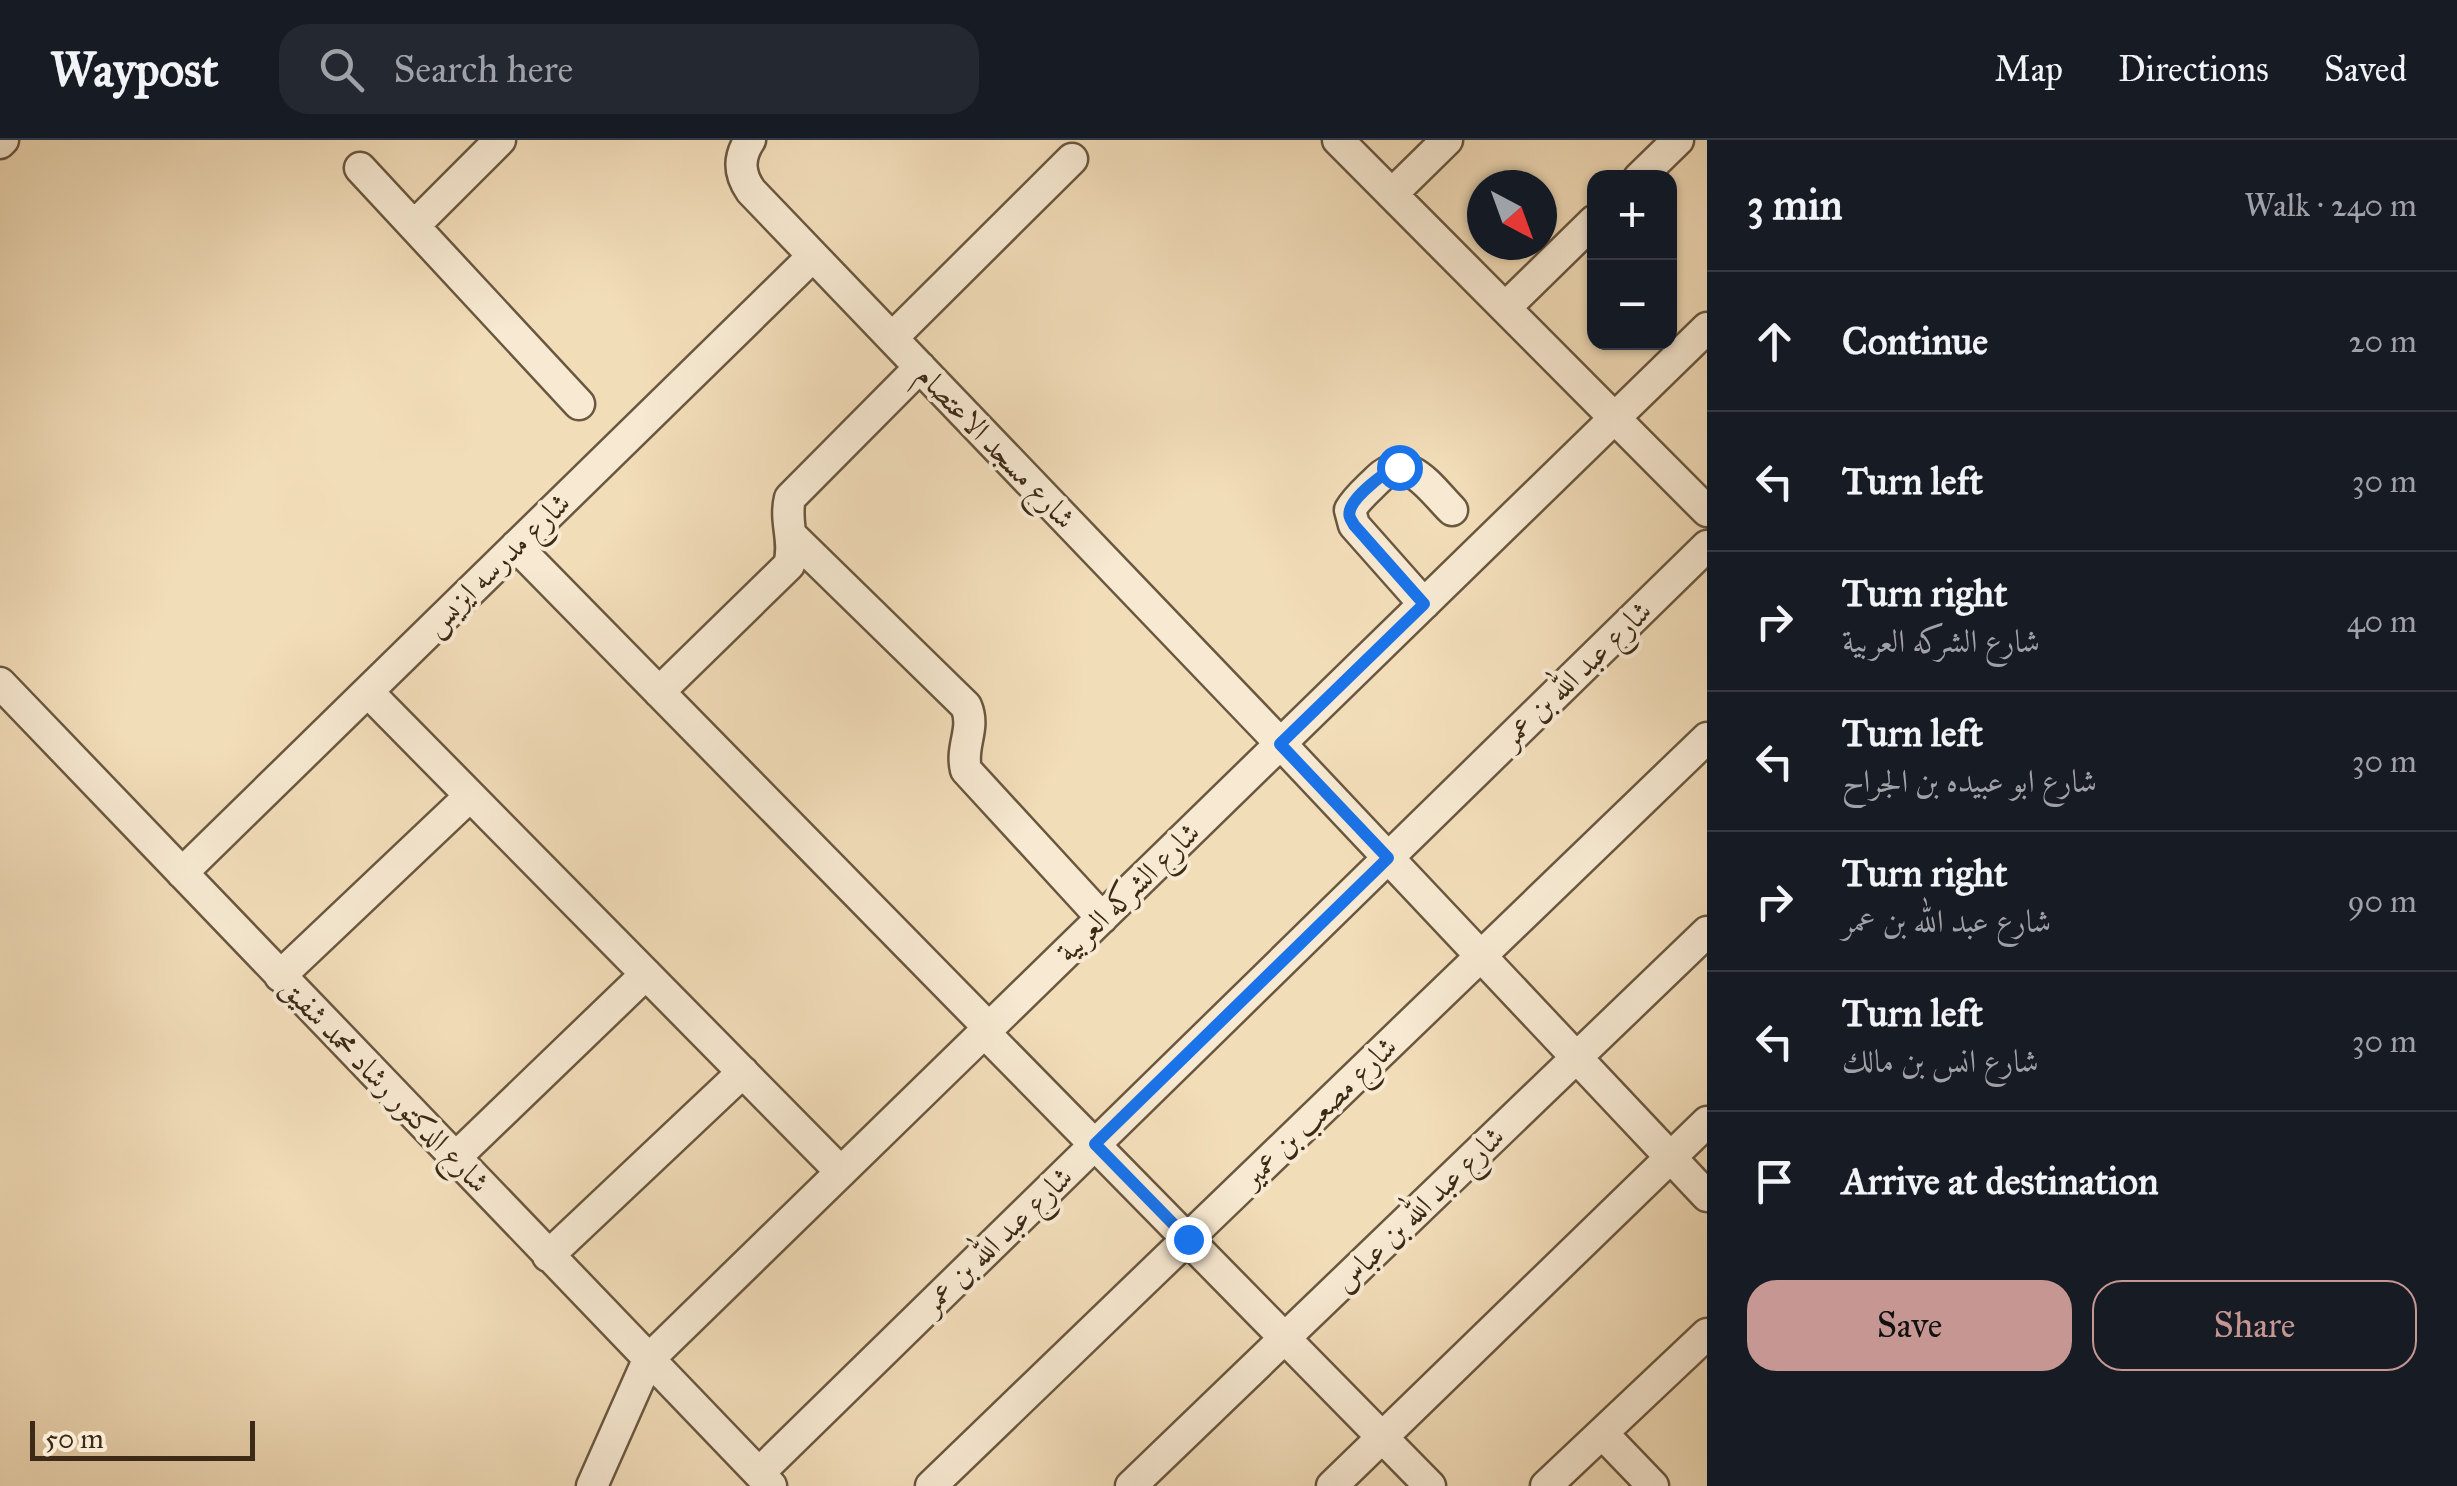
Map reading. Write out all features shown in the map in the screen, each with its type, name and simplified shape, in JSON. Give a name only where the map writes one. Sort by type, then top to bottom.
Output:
[{"type":"street","points":[[414,226],[500,140]]},
{"type":"street","name":"شارع مسجد الاعتصام","points":[[750,140],[741,158],[744,181],[1707,1196]]},
{"type":"street","points":[[1338,140],[1707,511]]},
{"type":"street","points":[[1392,194],[1447,140]]},
{"type":"street","points":[[1647,170],[1678,140]]},
{"type":"street","points":[[892,338],[1072,160]]},
{"type":"street","points":[[360,168],[579,404]]},
{"type":"street","points":[[1505,308],[1587,228]]},
{"type":"street","name":"شارع مدرسه ايزيس","points":[[182,873],[813,256]]},
{"type":"street","name":"شارع الشركه العربية","points":[[592,1486],[648,1360],[1707,328]]},
{"type":"street","points":[[660,692],[788,565],[793,551],[787,510],[796,489],[920,368]]},
{"type":"street","points":[[1424,604],[1354,525],[1350,510],[1385,472],[1399,467],[1413,470],[1452,510]]},
{"type":"street","points":[[792,536],[966,706],[971,726],[964,744],[966,770],[1102,918]]},
{"type":"street","points":[[516,546],[1430,1486]]},
{"type":"street","name":"شارع عبد الله بن عمر","points":[[761,1480],[1095,1144],[1707,546]]},
{"type":"street","name":"شارع الدكتور رشاد محمد شفيق","points":[[0,683],[761,1480]]},
{"type":"street","points":[[368,692],[841,1172]]},
{"type":"street","name":"شارع مصعب بن عمير","points":[[931,1486],[1707,738]]},
{"type":"street","points":[[280,976],[470,796]]},
{"type":"street","name":"شارع عبد الله بن عباس","points":[[1132,1486],[1707,932]]},
{"type":"street","points":[[455,1158],[646,974]]},
{"type":"street","points":[[548,1256],[743,1072]]},
{"type":"street","points":[[1332,1486],[1707,1122]]},
{"type":"street","points":[[1546,1486],[1706,1335]]},
{"type":"street","points":[[1602,1433],[1654,1486]]},
{"type":"route","points":[[1188,1239],[1095,1144],[1388,858],[1280,744],[1424,604],[1350,516],[1352,505],[1385,472],[1399,467]]}]
